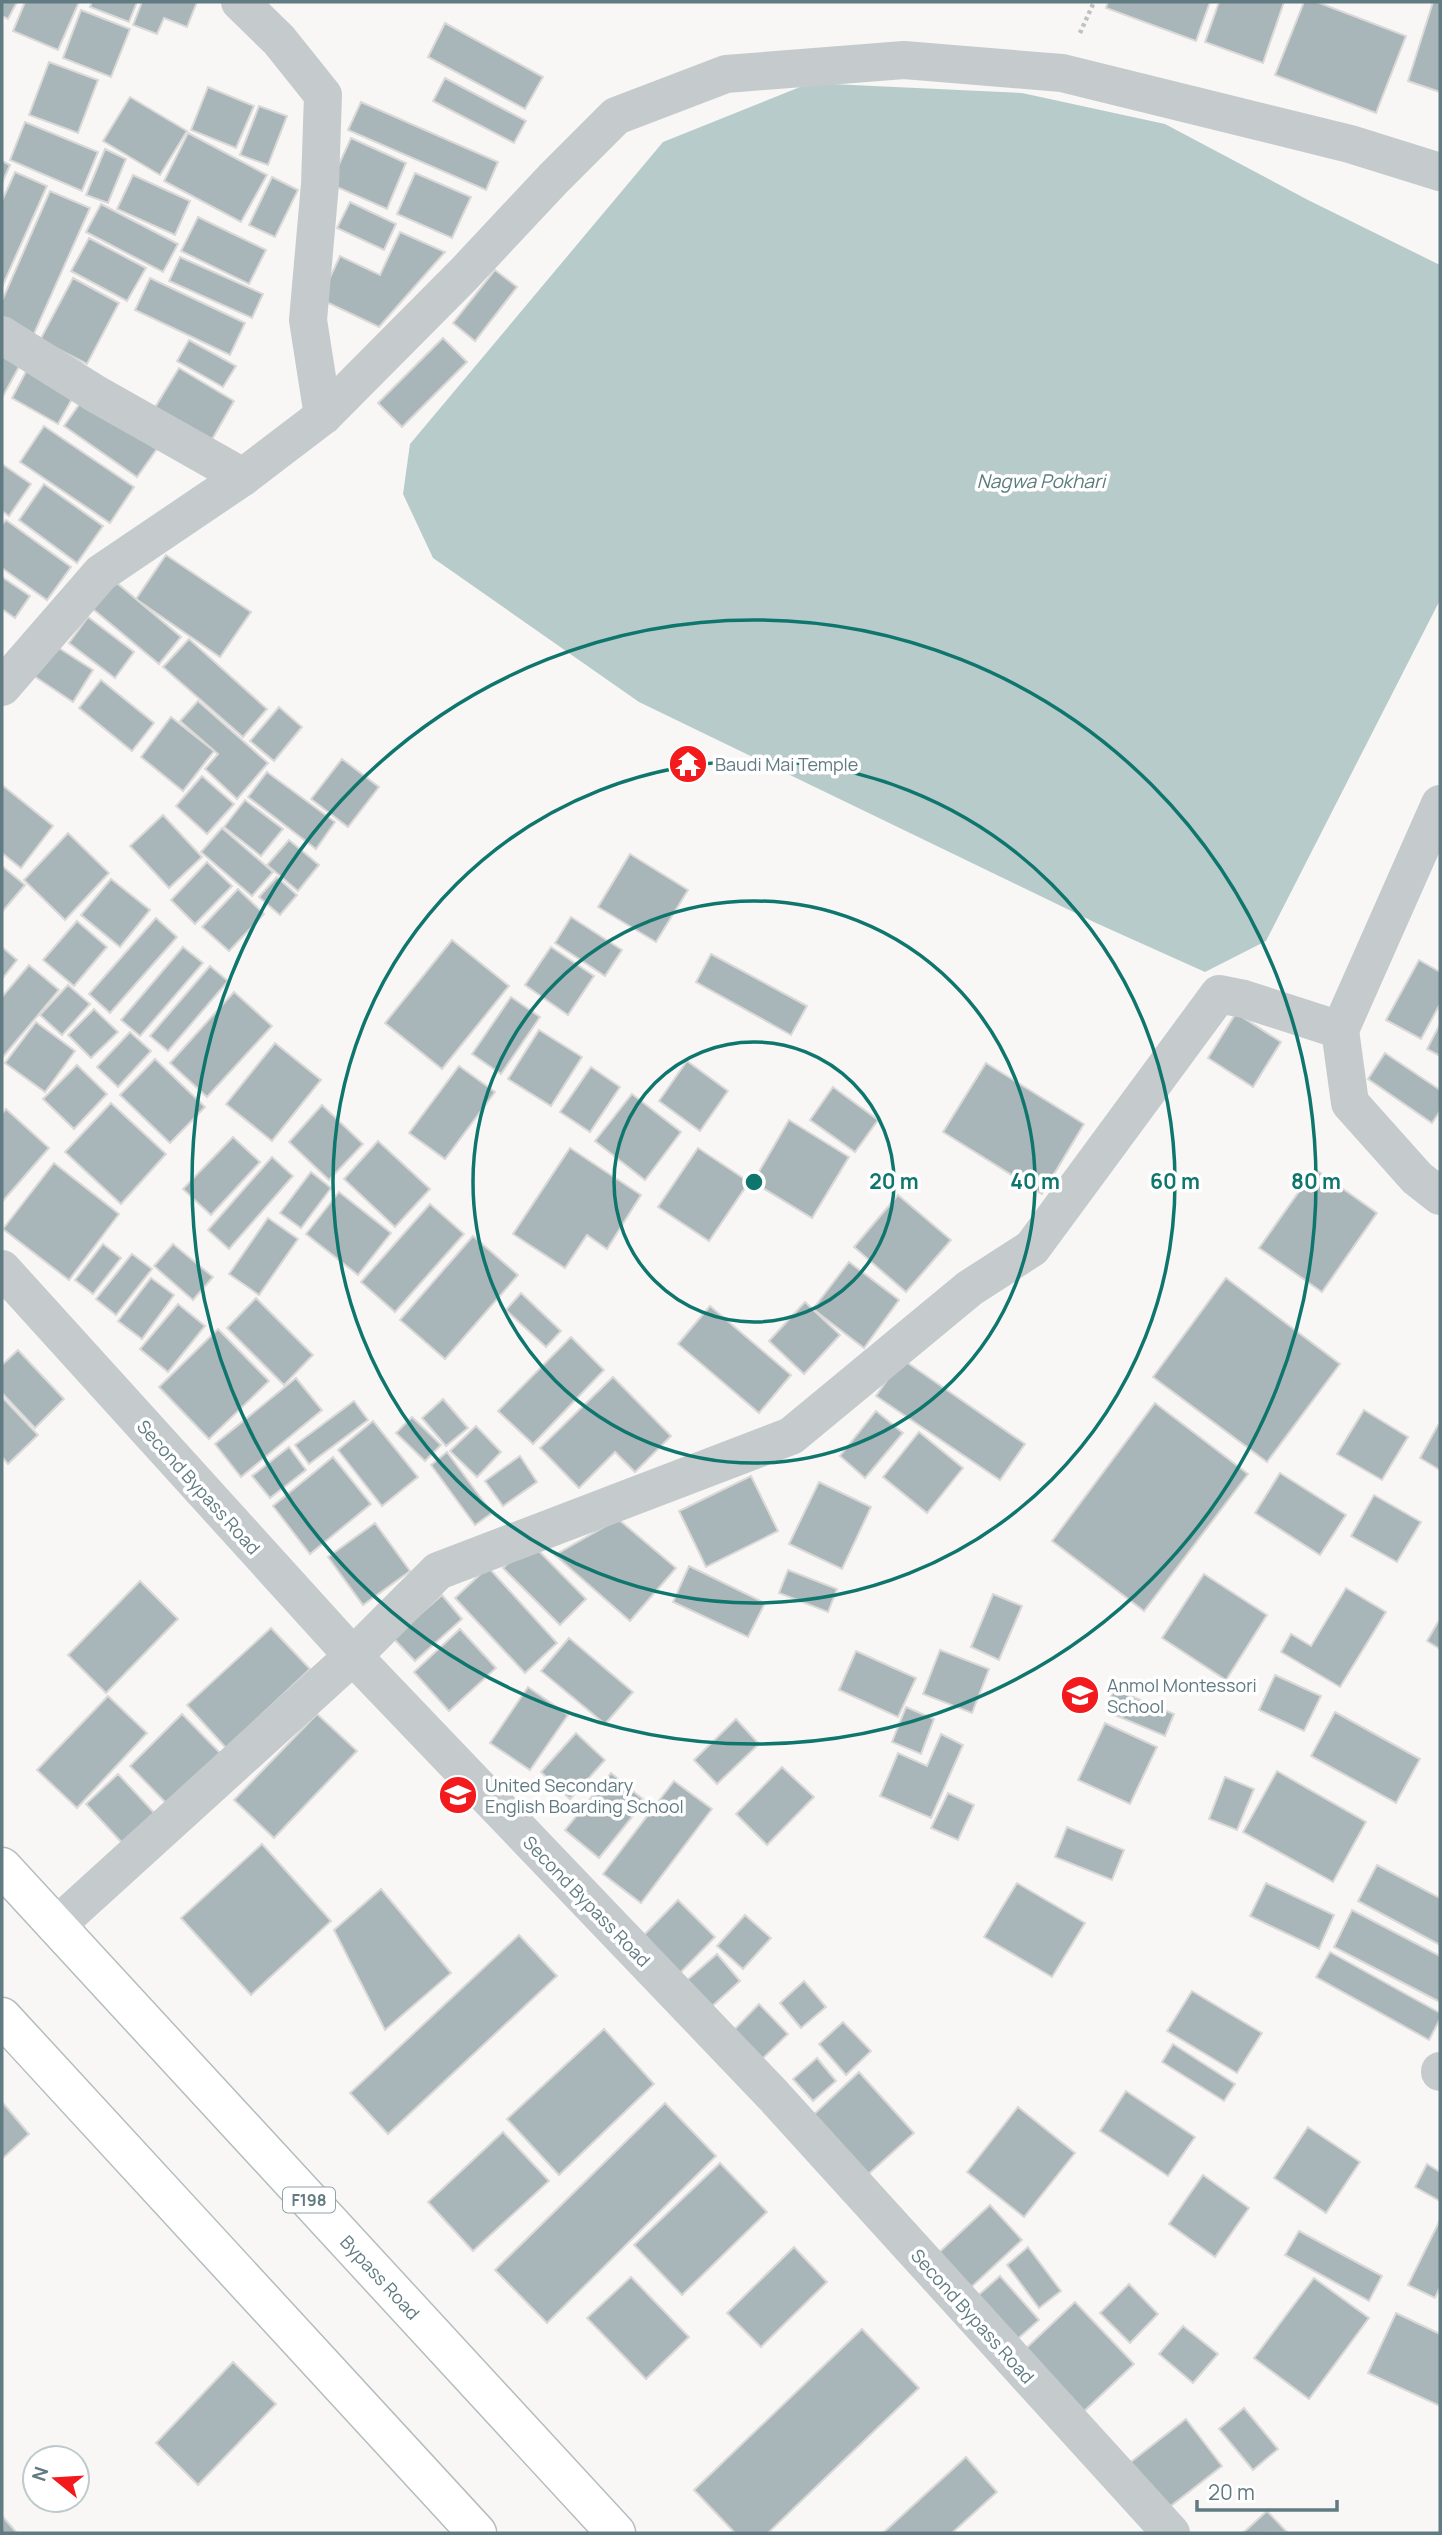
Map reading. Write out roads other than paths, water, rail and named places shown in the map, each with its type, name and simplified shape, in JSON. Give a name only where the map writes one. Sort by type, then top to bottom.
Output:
[{"type":"main road","name":"Bypass Road","points":[[2,1867],[616,2533]]},
{"type":"main road","points":[[2,2017],[477,2533]]},
{"type":"street","points":[[240,2],[279,40],[323,95],[320,184],[308,320],[323,416]]},
{"type":"street","points":[[2,687],[101,573],[243,477],[323,416],[616,116],[726,74],[904,61],[1062,73],[1350,144],[1440,172]]},
{"type":"street","points":[[2,335],[96,394],[243,477]]},
{"type":"street","points":[[1440,804],[1340,1030],[1350,1103],[1417,1178],[1440,1196]]},
{"type":"street","points":[[56,1926],[353,1656],[438,1570],[791,1436],[971,1288],[1032,1248],[1219,995],[1244,999],[1340,1030]]},
{"type":"street","name":"Second Bypass Road","points":[[2,1269],[353,1656],[773,2095],[1171,2533]]},
{"type":"water","name":"Nagwa Pokhari","points":[[810,83],[1022,93],[1165,124],[1308,200],[1440,265],[1440,600],[1266,941],[1205,972],[1096,923],[639,702],[433,558],[403,494],[410,444],[663,142]]},
{"type":"place","name":"Baudi Mai Temple","points":[[688,764]]},
{"type":"place","name":"Anmol Montessori School","points":[[1080,1695]]},
{"type":"place","name":"United Secondary English Boarding School","points":[[458,1795]]}]
